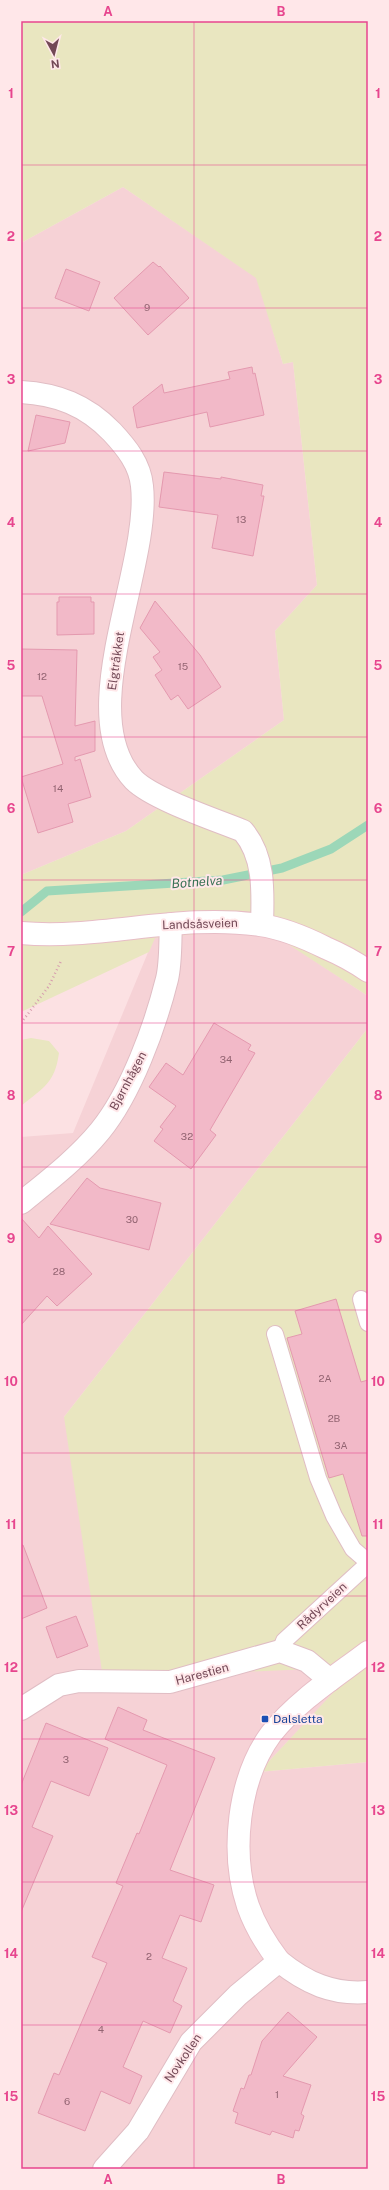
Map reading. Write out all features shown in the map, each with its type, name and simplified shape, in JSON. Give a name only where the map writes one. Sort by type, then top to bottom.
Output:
[{"type":"street","name":"Elgtråkket","points":[[21,392],[46,394],[75,404],[101,420],[125,446],[135,461],[142,486],[142,523],[135,565],[114,654],[111,689],[111,726],[120,758],[134,780],[151,793],[243,831],[252,843],[259,861],[262,882],[262,925]]},
{"type":"street","name":"Landsåsveien","points":[[21,933],[69,933],[171,924],[230,922],[262,925],[307,938],[341,955],[368,971]]},
{"type":"street","name":"Bjørnhågen","points":[[21,1204],[71,1162],[100,1131],[124,1093],[146,1046],[168,978],[171,924]]},
{"type":"street","points":[[280,1651],[307,1661],[330,1680]]},
{"type":"street","name":"Harestien","points":[[21,1708],[59,1685],[79,1681],[170,1682],[280,1651]]},
{"type":"street","points":[[368,1652],[291,1711],[271,1735],[255,1765],[245,1790],[240,1813],[241,1873],[248,1904],[257,1927],[279,1961],[300,1977],[326,1989],[350,1993],[368,1992]]},
{"type":"street","name":"Novkollen","points":[[104,2169],[138,2130],[191,2042],[238,1995],[279,1961]]},
{"type":"lane","points":[[361,1299],[368,1323]]},
{"type":"lane","points":[[275,1334],[318,1478],[334,1516],[353,1549],[368,1563]]},
{"type":"lane","name":"Rådyrveien","points":[[280,1651],[284,1641],[368,1563]]},
{"type":"path","points":[[21,1023],[49,986],[59,969],[69,933]]},
{"type":"shaded area","points":[[21,21],[368,21],[368,996],[263,928],[155,938],[149,952],[21,1012],[21,875],[126,831],[284,720],[275,631],[317,585],[293,362],[283,364],[256,278],[123,187],[21,243]]},
{"type":"shaded area","points":[[123,187],[257,278],[283,364],[293,362],[317,585],[275,631],[284,720],[126,831],[21,875],[21,243]]},
{"type":"shaded area","points":[[263,927],[368,996],[368,1028],[64,1417],[358,1667],[259,1772],[368,1762],[368,2169],[21,2169],[21,1137],[73,1133],[154,938]]},
{"type":"shaded area","points":[[368,1028],[368,1762],[259,1772],[357,1667],[103,1678],[64,1417]]},
{"type":"shaded area","points":[[31,1038],[49,1041],[59,1053],[54,1071],[47,1084],[21,1106],[21,1040]]},
{"type":"building","points":[[153,262],[159,267],[160,266],[189,298],[148,335],[114,298]]},
{"type":"building","points":[[66,269],[100,282],[89,311],[55,298]]},
{"type":"building","points":[[252,367],[253,374],[255,373],[264,415],[210,427],[207,412],[137,428],[133,407],[162,384],[164,393],[230,379],[228,372]]},
{"type":"building","points":[[36,415],[70,422],[65,443],[28,451]]},
{"type":"building","points":[[164,472],[221,479],[221,477],[263,485],[261,496],[264,496],[253,556],[212,548],[218,515],[159,507]]},
{"type":"building","points":[[59,597],[91,597],[91,602],[94,602],[94,634],[57,635],[57,602],[59,602]]},
{"type":"building","points":[[155,601],[200,655],[221,687],[188,709],[178,695],[171,700],[155,675],[162,670],[153,657],[160,652],[140,628]]},
{"type":"building","points":[[21,649],[77,650],[75,726],[95,721],[95,751],[75,757],[75,761],[80,759],[91,797],[68,804],[73,822],[38,833],[21,777],[63,764],[42,696],[21,696]]},
{"type":"building","points":[[214,1023],[251,1045],[248,1050],[255,1053],[210,1130],[216,1135],[191,1169],[154,1141],[163,1129],[160,1127],[176,1106],[149,1087],[166,1063],[183,1075]]},
{"type":"building","points":[[87,1178],[100,1188],[161,1203],[149,1250],[50,1224]]},
{"type":"building","points":[[21,1218],[39,1238],[48,1226],[92,1274],[57,1306],[47,1296],[21,1325]]},
{"type":"building","points":[[336,1299],[361,1382],[368,1380],[368,1536],[362,1536],[343,1474],[329,1478],[287,1338],[302,1334],[295,1311]]},
{"type":"building","points":[[21,1545],[23,1545],[47,1608],[21,1619]]},
{"type":"building","points":[[76,1616],[88,1646],[57,1658],[46,1627]]},
{"type":"building","points":[[118,1707],[147,1720],[143,1730],[215,1758],[170,1870],[214,1885],[201,1922],[180,1915],[162,1958],[187,1968],[173,2001],[182,2006],[170,2033],[143,2021],[123,2067],[142,2076],[130,2104],[101,2091],[85,2131],[38,2113],[54,2073],[59,2075],[107,1963],[92,1957],[123,1886],[116,1883],[137,1833],[139,1834],[167,1765],[105,1739]]},
{"type":"building","points":[[46,1723],[108,1748],[89,1796],[51,1781],[32,1827],[53,1836],[21,1912],[21,1785]]},
{"type":"building","points":[[288,2012],[317,2037],[283,2076],[311,2085],[301,2114],[304,2116],[299,2131],[295,2130],[293,2138],[272,2131],[270,2135],[235,2123],[238,2113],[233,2111],[241,2088],[244,2089],[249,2075],[251,2075],[262,2041]]},
{"type":"waterway","name":"Botnelva","points":[[21,912],[47,891],[223,880],[282,868],[331,849],[368,825]]},
{"type":"place","name":"Dalsletta","points":[[265,1719]]}]
